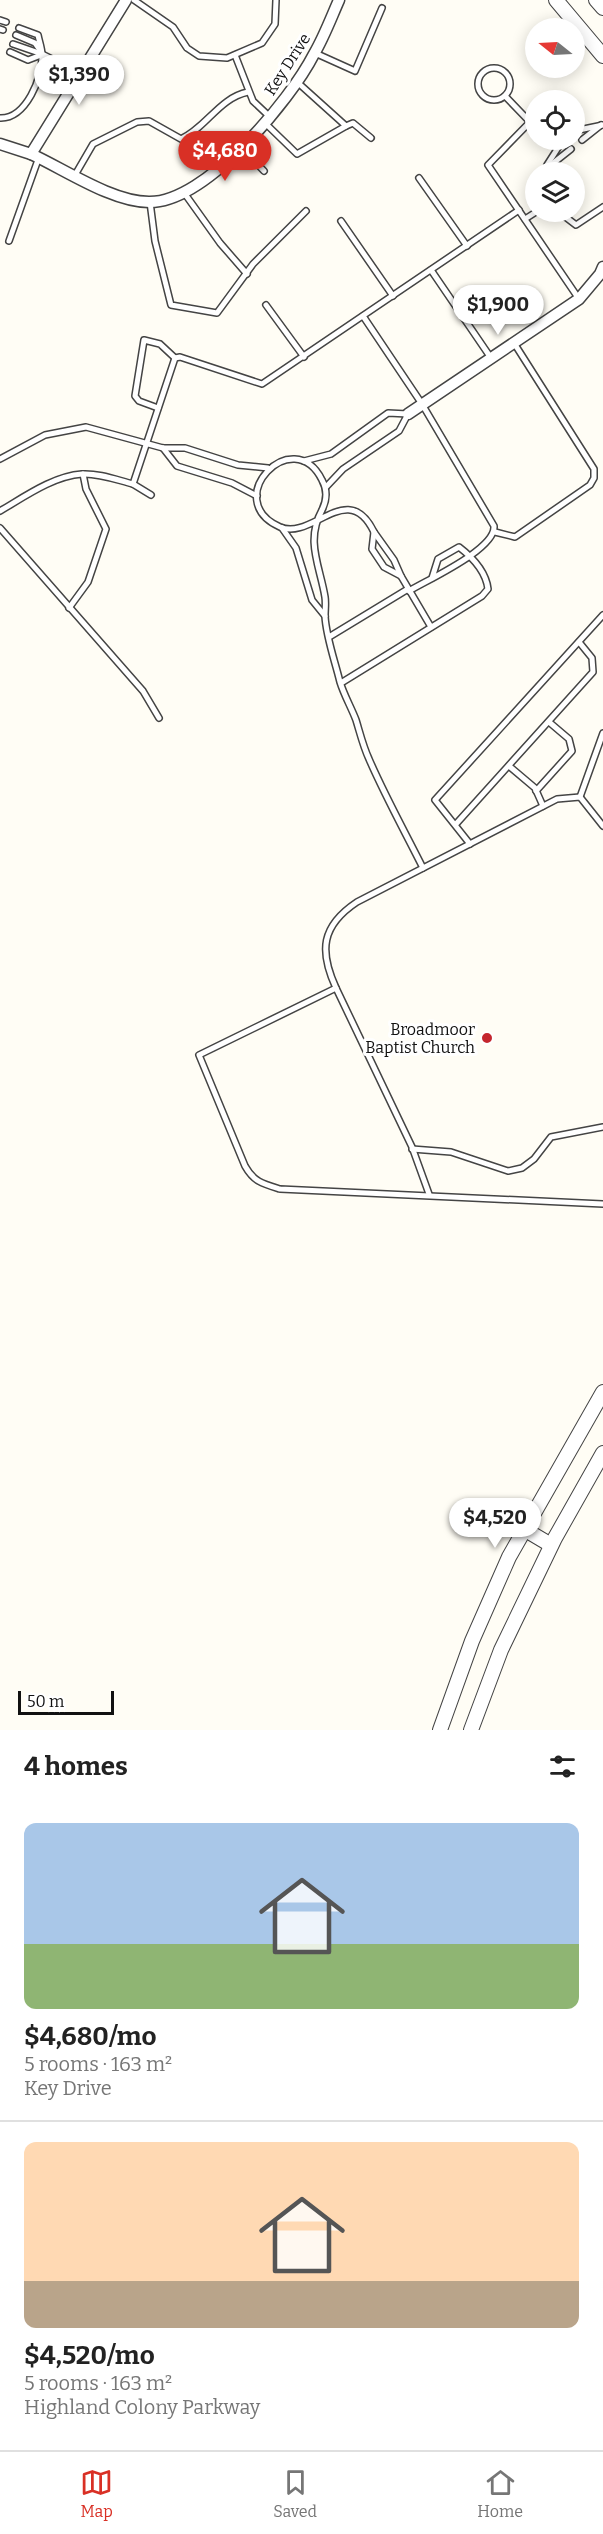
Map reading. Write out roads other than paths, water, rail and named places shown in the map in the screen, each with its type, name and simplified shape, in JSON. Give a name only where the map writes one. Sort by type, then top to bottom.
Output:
[{"type":"street","points":[[35,156],[126,0]]},
{"type":"street","name":"Key Drive","points":[[0,144],[35,156],[127,198],[150,202],[185,194],[207,179],[268,120],[315,52],[339,0]]},
{"type":"street","points":[[556,0],[603,56]]},
{"type":"street","points":[[596,0],[603,8]]},
{"type":"street","points":[[408,414],[579,299],[602,272]]},
{"type":"street","points":[[440,1730],[472,1641],[509,1557],[603,1392]]},
{"type":"street","points":[[471,1730],[501,1650],[551,1545],[603,1453]]},
{"type":"street","points":[[524,1529],[551,1545]]},
{"type":"lane","points":[[134,0],[173,27],[187,48],[199,56],[227,58],[262,43],[277,16],[276,0]]},
{"type":"lane","points":[[315,52],[355,71],[382,8]]},
{"type":"lane","points":[[0,118],[12,117],[22,108],[37,78],[42,54],[38,35],[19,28]]},
{"type":"lane","points":[[16,35],[35,43],[42,54]]},
{"type":"lane","points":[[13,44],[42,54],[81,74]]},
{"type":"lane","points":[[10,52],[28,60],[42,54]]},
{"type":"lane","points":[[236,54],[253,101],[297,154],[353,123],[371,138]]},
{"type":"lane","points":[[495,67],[506,72],[511,86],[505,96],[495,100],[483,96],[478,85],[484,70],[495,67]]},
{"type":"lane","points":[[296,81],[346,126]]},
{"type":"lane","points":[[75,175],[93,144],[137,122],[149,121],[181,139],[192,134],[230,98],[248,92]]},
{"type":"lane","points":[[505,96],[530,122],[488,165],[525,219]]},
{"type":"lane","points":[[585,128],[603,125]]},
{"type":"lane","points":[[585,138],[603,125]]},
{"type":"lane","points":[[241,147],[264,171]]},
{"type":"lane","points":[[554,162],[570,150]]},
{"type":"lane","points":[[9,241],[35,156]]},
{"type":"lane","points":[[419,177],[467,246]]},
{"type":"lane","points":[[185,194],[220,243],[247,273]]},
{"type":"lane","points":[[150,202],[155,241],[171,304],[217,313],[247,273],[306,211]]},
{"type":"lane","points":[[585,219],[603,207]]},
{"type":"lane","points":[[175,358],[180,357],[262,384],[519,210]]},
{"type":"lane","points":[[341,221],[393,296]]},
{"type":"lane","points":[[527,222],[579,299]]},
{"type":"lane","points":[[431,270],[491,358]]},
{"type":"lane","points":[[266,305],[303,357]]},
{"type":"lane","points":[[330,637],[486,546],[495,532],[494,526],[422,404],[363,316]]},
{"type":"lane","points":[[158,408],[139,401],[135,396],[144,340],[160,344],[175,358]]},
{"type":"lane","points":[[495,532],[515,537],[590,485],[594,478],[594,469],[513,343]]},
{"type":"lane","points":[[133,484],[175,358]]},
{"type":"lane","points":[[325,616],[312,600],[297,548],[282,528],[270,522],[261,511],[257,496],[260,479],[268,468],[287,459],[304,461],[331,454],[388,413],[408,414],[399,431],[343,469],[326,487]]},
{"type":"lane","points":[[0,459],[45,435],[86,427],[162,448],[185,448],[238,465],[268,468]]},
{"type":"lane","points":[[162,448],[177,466],[232,483],[257,496]]},
{"type":"lane","points":[[304,461],[318,471],[326,487],[325,504],[317,518],[312,539],[326,600],[325,616],[341,683],[368,758],[423,868]]},
{"type":"lane","points":[[69,608],[88,582],[106,528],[86,489],[83,474]]},
{"type":"lane","points":[[0,511],[65,477],[83,474],[133,484],[151,495]]},
{"type":"lane","points":[[282,528],[305,527],[317,518],[350,510],[361,514],[394,560],[431,627]]},
{"type":"lane","points":[[0,528],[143,691],[159,718]]},
{"type":"lane","points":[[374,532],[372,549],[384,567],[401,576]]},
{"type":"lane","points":[[341,683],[482,596],[488,589],[487,580],[470,555],[459,547],[438,559],[432,578]]},
{"type":"lane","points":[[471,844],[435,800],[603,615]]},
{"type":"lane","points":[[456,824],[593,672],[592,658],[579,642]]},
{"type":"lane","points":[[536,791],[572,751],[569,739],[549,722]]},
{"type":"lane","points":[[580,798],[603,733]]},
{"type":"lane","points":[[509,766],[536,791],[543,806]]},
{"type":"lane","points":[[429,1194],[412,1149],[326,967],[324,951],[328,935],[338,915],[357,902],[557,799],[580,798]]},
{"type":"lane","points":[[580,798],[603,826]]},
{"type":"lane","points":[[336,988],[199,1055],[252,1178],[280,1190],[429,1194],[603,1204]]},
{"type":"lane","points":[[412,1149],[451,1152],[494,1168],[515,1171],[534,1159],[551,1137],[603,1127]]},
{"type":"place","name":"Broadmoor Baptist Church","points":[[487,1038]]}]
